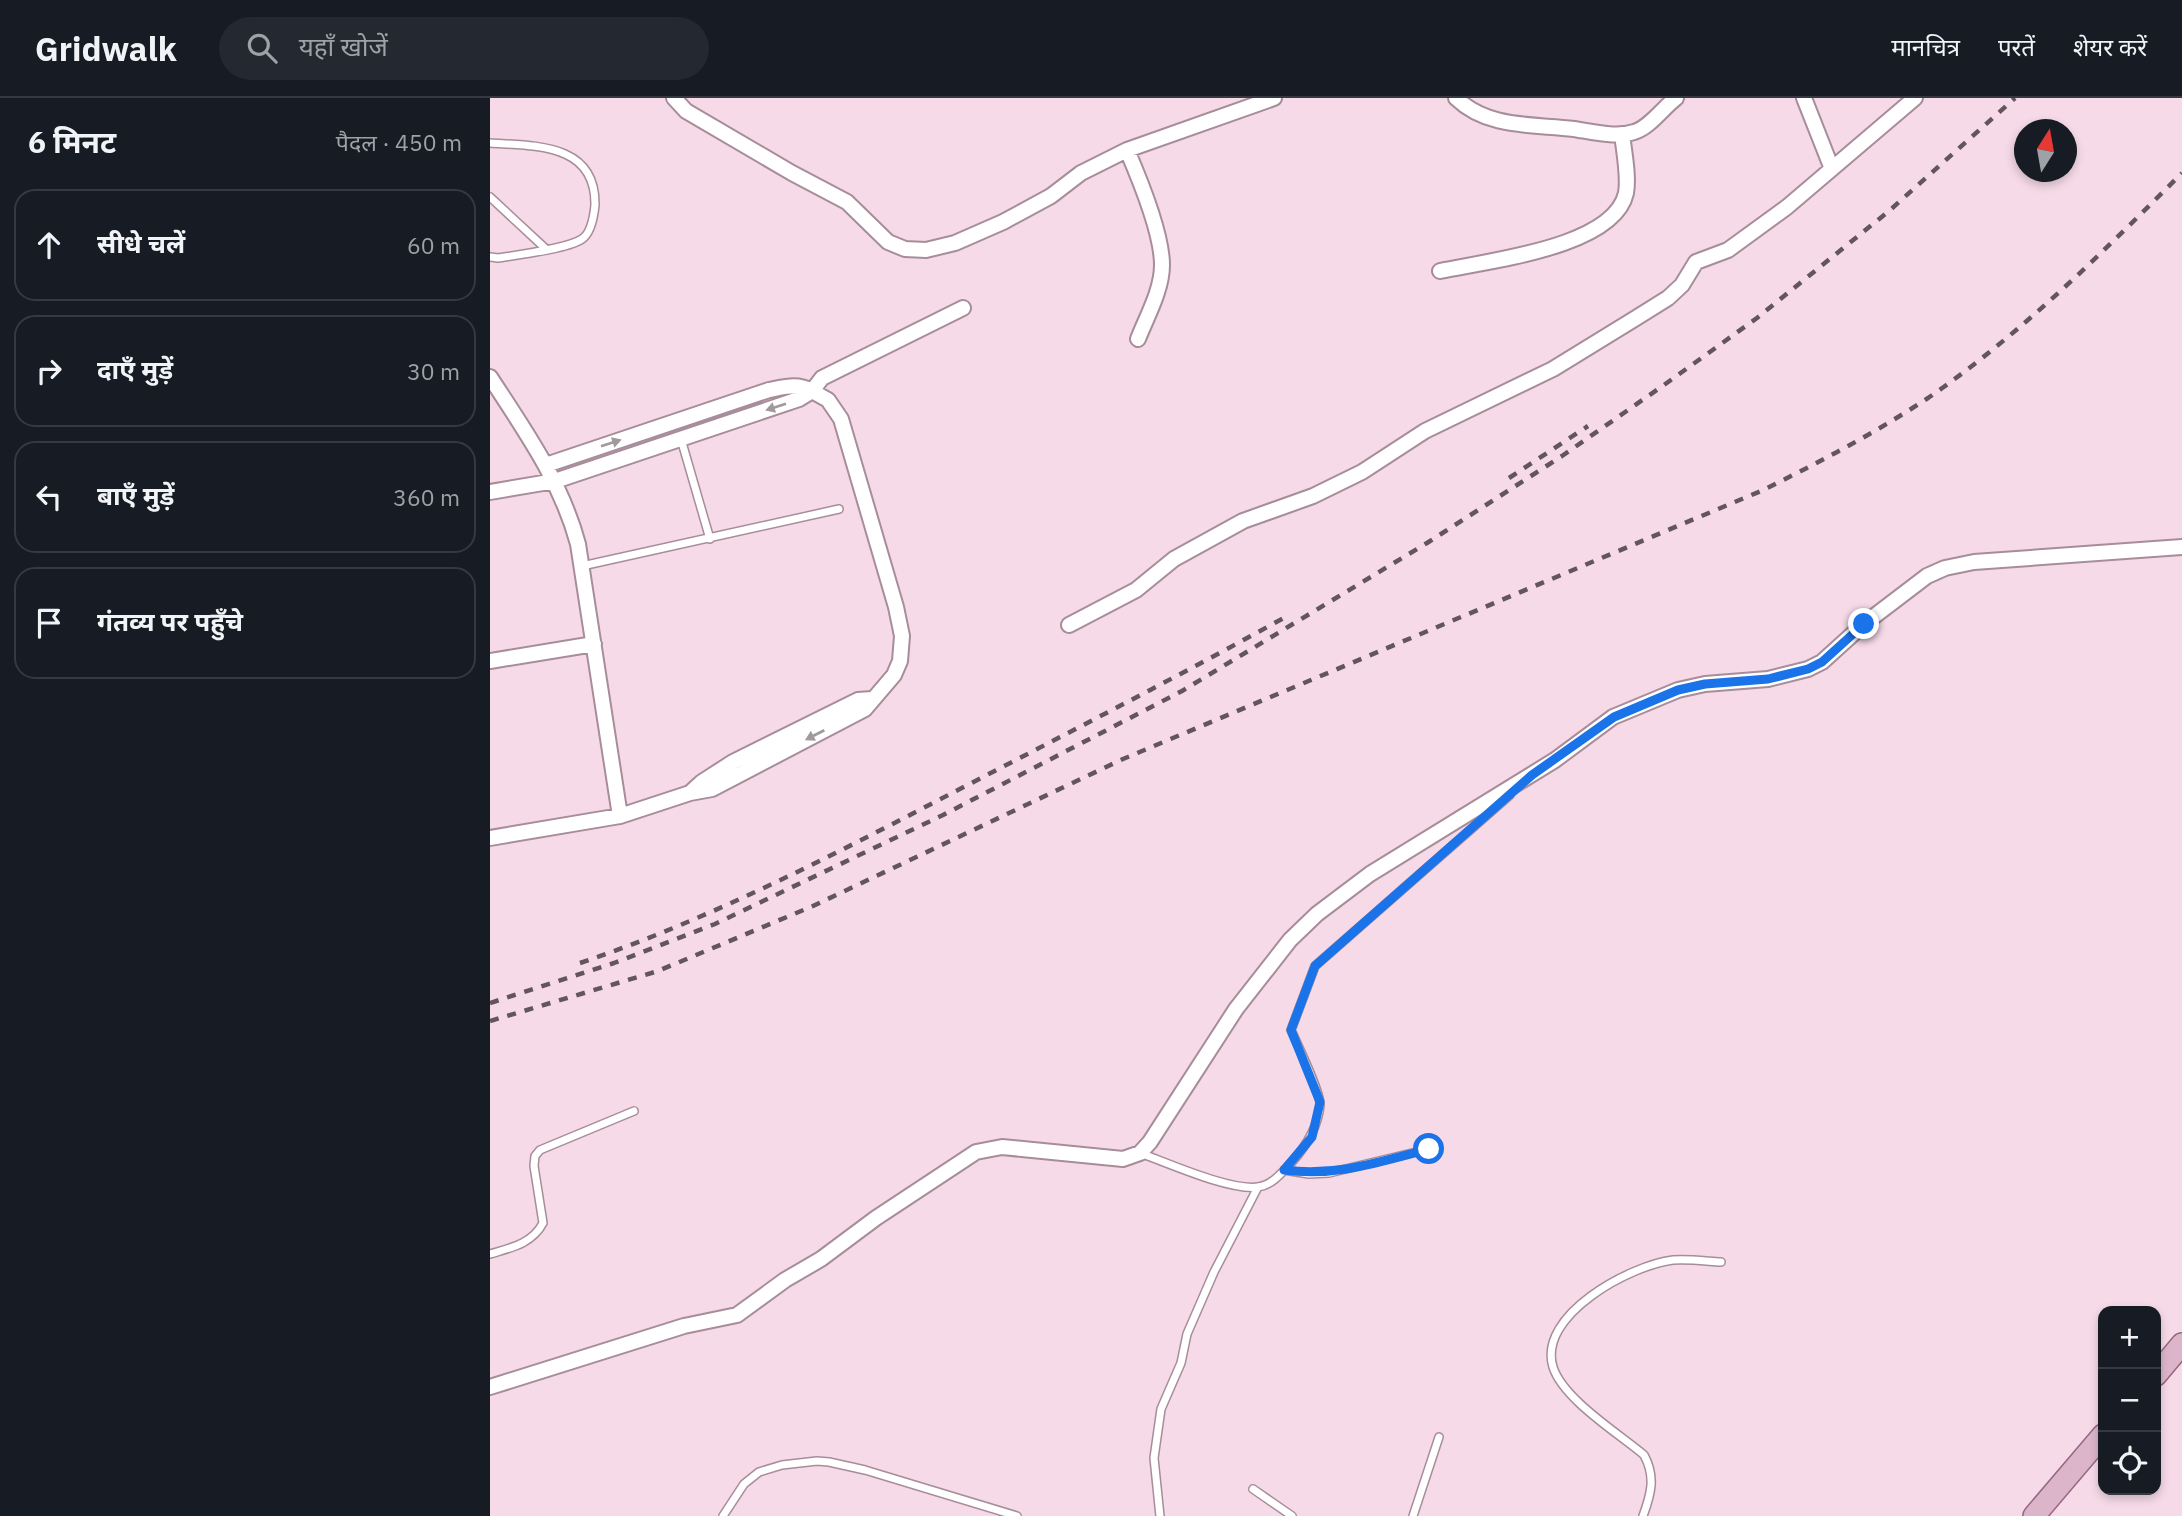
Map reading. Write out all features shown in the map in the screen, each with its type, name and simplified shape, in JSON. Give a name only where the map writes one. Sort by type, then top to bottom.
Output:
[{"type":"main road","points":[[2160,1369],[2182,1344]]},
{"type":"main road","points":[[2034,1516],[2098,1442]]},
{"type":"street","points":[[674,98],[686,111],[847,202],[888,242],[905,249],[926,250],[955,243],[1003,222],[1051,196],[1080,173],[1127,150],[1274,98]]},
{"type":"street","points":[[1456,98],[1479,115],[1506,122],[1622,134],[1641,129],[1676,98]]},
{"type":"street","points":[[1804,98],[1832,169]]},
{"type":"street","points":[[1069,625],[1136,590],[1174,559],[1244,521],[1313,496],[1350,478],[1425,431],[1553,369],[1668,298],[1689,277],[1696,262],[1728,250],[1787,207],[1915,98]]},
{"type":"street","points":[[1440,271],[1535,253],[1573,239],[1604,223],[1617,212],[1626,192],[1622,134]]},
{"type":"street","points":[[1127,150],[1143,188],[1162,267],[1158,287],[1138,339]]},
{"type":"street","points":[[490,492],[555,481],[799,399],[813,391],[822,378],[963,308]]},
{"type":"street","points":[[490,377],[547,464],[572,524],[594,644],[620,816]]},
{"type":"street","points":[[490,838],[620,816],[690,793],[733,762],[858,700],[872,699],[894,675],[900,661],[902,636],[896,607],[841,419],[828,400],[813,391],[791,385],[769,390],[547,464]]},
{"type":"street","points":[[490,1387],[684,1326],[737,1315],[976,1152],[1002,1147],[1123,1159],[1140,1153],[1158,1131],[1236,1009],[1290,940],[1317,914],[1370,874],[1532,775],[1614,717],[1678,690],[1705,684],[1768,679],[1808,669],[1822,662],[1927,576],[1945,568],[1974,562],[2182,547]]},
{"type":"street","points":[[490,661],[594,644]]},
{"type":"lane","points":[[490,143],[539,146],[579,161],[588,174],[595,208],[588,232],[579,241],[498,258],[490,257]]},
{"type":"lane","points":[[490,197],[546,249]]},
{"type":"lane","points":[[681,439],[710,539]]},
{"type":"lane","points":[[581,566],[839,509]]},
{"type":"lane","points":[[1140,1153],[1218,1181],[1258,1187],[1268,1184],[1284,1170],[1312,1137],[1320,1102],[1291,1030],[1315,966],[1532,775]]},
{"type":"lane","points":[[490,1254],[519,1245],[533,1237],[543,1223],[534,1166],[535,1156],[540,1150],[634,1111]]},
{"type":"lane","points":[[1284,1170],[1309,1174],[1329,1173],[1429,1149]]},
{"type":"lane","points":[[1160,1516],[1154,1458],[1161,1409],[1181,1363],[1187,1334],[1214,1272],[1258,1187]]},
{"type":"lane","points":[[1643,1516],[1653,1486],[1644,1455],[1586,1409],[1563,1385],[1553,1368],[1553,1343],[1562,1324],[1575,1310],[1605,1287],[1637,1269],[1673,1260],[1721,1262]]},
{"type":"lane","points":[[1413,1516],[1438,1437]]},
{"type":"lane","points":[[723,1516],[744,1483],[759,1472],[782,1465],[817,1461],[865,1471],[1017,1516]]},
{"type":"lane","points":[[1253,1489],[1292,1516]]},
{"type":"railway","points":[[490,1003],[614,963],[715,924],[943,815],[1182,691],[1427,543],[1562,456],[1664,385],[1757,318],[1889,211],[2015,98]]},
{"type":"railway","points":[[490,1021],[658,971],[813,906],[1123,759],[1761,491],[1888,423],[1962,373],[2060,292],[2182,173]]},
{"type":"railway","points":[[1509,478],[1588,426]]},
{"type":"railway","points":[[580,963],[677,927],[818,862],[1289,615]]},
{"type":"route","points":[[1429,1149],[1329,1173],[1309,1174],[1284,1170],[1312,1137],[1320,1102],[1291,1030],[1315,966],[1532,775],[1614,717],[1678,690],[1705,684],[1768,679],[1808,669],[1822,662],[1864,624]]}]
